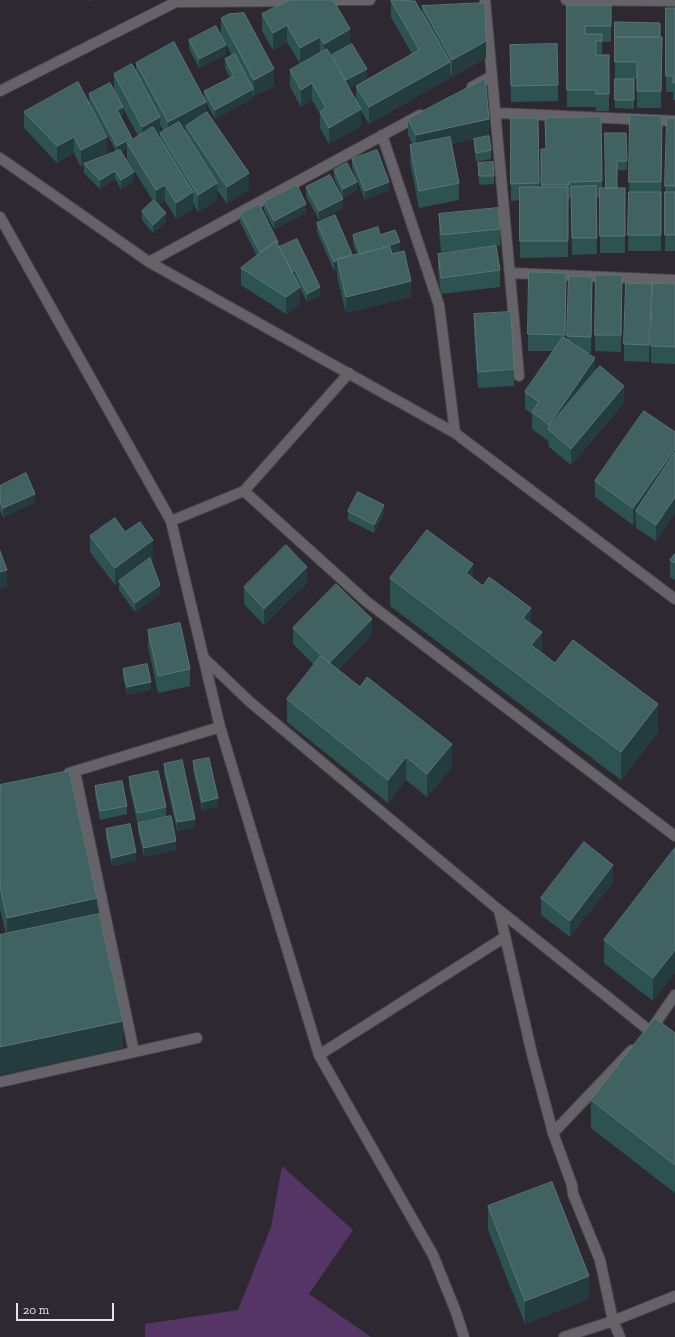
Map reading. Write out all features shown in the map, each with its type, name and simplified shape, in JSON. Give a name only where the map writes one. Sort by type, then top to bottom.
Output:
[{"type":"street","points":[[0,91],[178,1],[370,0]]},
{"type":"street","points":[[485,0],[518,376]]},
{"type":"street","points":[[566,0],[675,1]]},
{"type":"street","points":[[464,91],[492,76]]},
{"type":"street","points":[[149,262],[430,110]]},
{"type":"street","points":[[496,113],[675,121]]},
{"type":"street","points":[[382,135],[439,305],[455,433]]},
{"type":"street","points":[[0,158],[149,262],[455,433],[675,599]]},
{"type":"street","points":[[0,217],[172,521],[220,727],[319,1054],[433,1254],[456,1312],[464,1337]]},
{"type":"street","points":[[510,274],[675,280]]},
{"type":"street","points":[[172,521],[244,491],[348,373]]},
{"type":"street","points":[[244,491],[367,602],[675,836]]},
{"type":"street","points":[[203,657],[250,702],[499,910],[645,1036],[675,1048]]},
{"type":"street","points":[[60,775],[75,772],[220,727]]},
{"type":"street","points":[[75,772],[104,926],[134,1052]]},
{"type":"street","points":[[499,910],[532,1054],[553,1133],[572,1185],[573,1194],[600,1260],[613,1321],[620,1337]]},
{"type":"street","points":[[319,1054],[505,937]]},
{"type":"street","points":[[553,1133],[645,1036],[675,995]]},
{"type":"street","points":[[0,1082],[197,1038]]},
{"type":"street","points":[[564,1337],[613,1321],[675,1296]]},
{"type":"shaded area","points":[[282,1166],[353,1230],[309,1294],[371,1337],[145,1337],[145,1324],[238,1310],[271,1227]]},
{"type":"building","points":[[290,0],[333,0],[350,29],[324,44],[320,37],[300,48],[287,25],[273,33],[262,14]]},
{"type":"building","points":[[391,0],[415,1],[450,62],[369,107],[356,86],[419,50]]},
{"type":"building","points":[[485,3],[486,41],[452,60],[422,6]]},
{"type":"building","points":[[567,5],[611,5],[611,26],[585,26],[585,34],[602,34],[602,41],[596,41],[596,55],[609,55],[609,94],[596,94],[596,90],[567,90]]},
{"type":"building","points":[[666,8],[675,8],[675,83],[673,83],[673,76],[666,76]]},
{"type":"building","points":[[244,13],[274,69],[254,80],[221,18],[229,14]]},
{"type":"building","points":[[615,22],[660,23],[660,37],[615,37]]},
{"type":"building","points":[[216,26],[226,45],[199,59],[189,40]]},
{"type":"building","points":[[615,37],[662,37],[661,91],[637,91],[637,62],[615,62]]},
{"type":"building","points":[[174,42],[206,102],[168,122],[136,63]]},
{"type":"building","points":[[352,44],[367,69],[346,80],[332,55]]},
{"type":"building","points":[[557,44],[558,85],[511,86],[510,45]]},
{"type":"building","points":[[327,49],[361,109],[329,128],[320,112],[326,108],[312,83],[301,90],[290,70]]},
{"type":"building","points":[[235,54],[253,89],[215,110],[204,91],[234,76],[225,59]]},
{"type":"building","points":[[132,64],[160,117],[142,127],[114,74]]},
{"type":"building","points":[[485,79],[489,119],[416,135],[408,119]]},
{"type":"building","points":[[615,79],[634,79],[634,100],[615,100]]},
{"type":"building","points":[[78,82],[107,137],[81,150],[74,137],[57,146],[24,112]]},
{"type":"building","points":[[110,83],[123,107],[117,110],[132,138],[117,146],[89,94]]},
{"type":"building","points":[[207,112],[249,173],[227,187],[186,126]]},
{"type":"building","points":[[630,115],[662,116],[661,182],[629,182]]},
{"type":"building","points":[[601,117],[602,181],[569,182],[569,185],[541,185],[541,149],[546,149],[545,118]]},
{"type":"building","points":[[511,118],[538,118],[539,183],[511,184]]},
{"type":"building","points":[[667,118],[675,118],[675,186],[665,186]]},
{"type":"building","points":[[179,122],[217,183],[198,195],[160,133]]},
{"type":"building","points":[[153,127],[193,192],[176,203],[165,185],[156,190],[127,143]]},
{"type":"building","points":[[605,133],[626,133],[627,161],[617,161],[617,188],[606,188]]},
{"type":"building","points":[[489,136],[491,150],[476,153],[474,139]]},
{"type":"building","points":[[450,137],[459,183],[419,191],[410,145]]},
{"type":"building","points":[[120,150],[134,172],[121,180],[115,171],[100,180],[84,164]]},
{"type":"building","points":[[377,150],[389,182],[365,191],[352,159]]},
{"type":"building","points":[[493,162],[494,176],[479,176],[478,163]]},
{"type":"building","points":[[347,163],[357,182],[343,189],[334,170]]},
{"type":"building","points":[[330,175],[343,199],[319,211],[306,187]]},
{"type":"building","points":[[297,185],[306,204],[274,221],[264,202]]},
{"type":"building","points":[[596,186],[597,238],[572,238],[571,187]]},
{"type":"building","points":[[520,187],[568,187],[568,241],[520,241]]},
{"type":"building","points":[[600,188],[625,188],[625,236],[600,236]]},
{"type":"building","points":[[629,192],[661,192],[661,235],[628,235]]},
{"type":"building","points":[[665,192],[675,192],[675,235],[665,235]]},
{"type":"building","points":[[154,200],[166,213],[153,225],[142,211]]},
{"type":"building","points":[[259,204],[278,242],[277,243],[276,241],[260,252],[240,214]]},
{"type":"building","points":[[498,208],[500,229],[441,235],[439,214]]},
{"type":"building","points":[[335,215],[352,254],[344,258],[337,259],[334,262],[317,223]]},
{"type":"building","points":[[378,227],[380,235],[395,230],[400,242],[360,254],[353,235]]},
{"type":"building","points":[[297,239],[320,287],[307,294],[295,270],[292,272],[279,247]]},
{"type":"building","points":[[276,241],[300,287],[286,297],[241,268]]},
{"type":"building","points":[[496,246],[500,270],[441,278],[438,254]]},
{"type":"building","points":[[390,247],[392,254],[404,251],[411,281],[346,297],[337,259]]},
{"type":"building","points":[[529,272],[566,273],[565,335],[528,334]]},
{"type":"building","points":[[596,275],[622,275],[621,335],[595,335]]},
{"type":"building","points":[[569,276],[592,277],[591,337],[567,336]]},
{"type":"building","points":[[626,283],[652,284],[649,345],[624,344]]},
{"type":"building","points":[[653,283],[675,284],[675,347],[651,346]]},
{"type":"building","points":[[511,312],[514,369],[478,372],[474,314]]},
{"type":"building","points":[[563,337],[595,358],[549,425],[532,412],[539,402],[525,392]]},
{"type":"building","points":[[600,366],[624,386],[571,449],[548,428]]},
{"type":"building","points":[[644,411],[675,432],[675,449],[633,508],[595,481]]},
{"type":"building","points":[[675,452],[675,497],[656,525],[636,511]]},
{"type":"building","points":[[26,473],[35,494],[3,508],[0,502],[0,486]]},
{"type":"building","points":[[358,492],[384,505],[374,525],[348,511]]},
{"type":"building","points":[[115,518],[125,532],[140,522],[153,540],[115,568],[90,536]]},
{"type":"building","points":[[427,530],[473,564],[466,573],[483,586],[489,577],[531,608],[523,618],[542,632],[531,645],[555,663],[573,640],[658,704],[621,752],[390,578]]},
{"type":"building","points":[[286,545],[307,567],[264,609],[244,587]]},
{"type":"building","points":[[0,551],[7,570],[0,572]]},
{"type":"building","points":[[675,554],[675,563],[670,560]]},
{"type":"building","points":[[150,558],[160,585],[135,603],[119,581]]},
{"type":"building","points":[[336,584],[372,619],[329,663],[293,628]]},
{"type":"building","points":[[180,623],[190,669],[158,676],[148,630]]},
{"type":"building","points":[[321,656],[360,687],[367,677],[452,744],[427,774],[406,757],[388,780],[287,699]]},
{"type":"building","points":[[147,664],[151,682],[127,687],[123,669]]},
{"type":"building","points":[[209,758],[218,798],[202,802],[193,761]]},
{"type":"building","points":[[182,760],[195,819],[177,822],[164,764]]},
{"type":"building","points":[[69,771],[97,898],[7,918],[0,886],[0,785]]},
{"type":"building","points":[[158,771],[166,807],[137,813],[129,777]]},
{"type":"building","points":[[122,781],[127,806],[100,811],[95,786]]},
{"type":"building","points":[[171,816],[176,841],[144,848],[138,823]]},
{"type":"building","points":[[130,824],[136,852],[112,858],[106,829]]},
{"type":"building","points":[[584,842],[613,865],[570,921],[541,898]]},
{"type":"building","points":[[675,848],[675,950],[653,978],[604,940]]},
{"type":"building","points":[[99,914],[123,1021],[0,1047],[0,935]]},
{"type":"building","points":[[655,1018],[675,1033],[675,1165],[591,1100]]},
{"type":"building","points":[[552,1182],[589,1276],[525,1301],[488,1206]]}]
